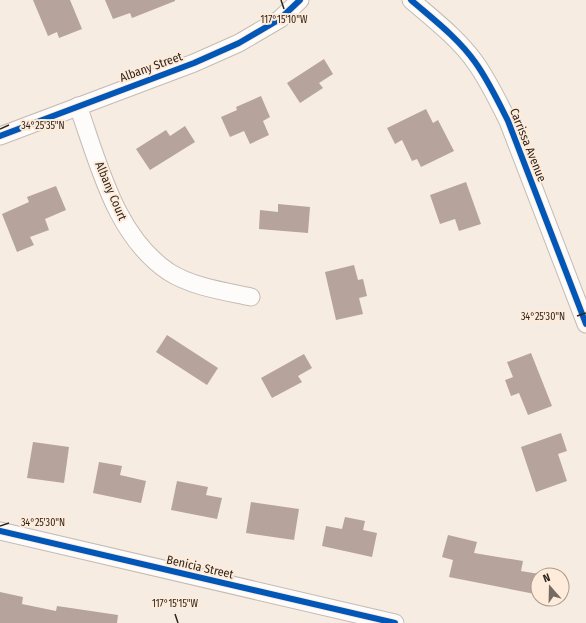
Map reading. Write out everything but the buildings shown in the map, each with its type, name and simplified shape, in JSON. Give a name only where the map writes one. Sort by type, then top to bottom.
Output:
[{"type":"street","name":"Albany Street","points":[[0,136],[194,63],[239,43],[280,19],[300,0]]},
{"type":"street","name":"Carrissa Avenue","points":[[411,0],[446,29],[475,61],[496,98],[508,121],[586,324]]},
{"type":"street","name":"Albany Court","points":[[78,106],[105,178],[124,223],[144,250],[170,272],[206,288],[251,297]]},
{"type":"street","name":"Benicia Street","points":[[0,532],[394,623]]},
{"type":"cycle path","points":[[0,136],[194,63],[239,43],[280,19],[300,0]]},
{"type":"cycle path","points":[[411,0],[461,45],[475,62],[493,91],[508,121],[586,324]]},
{"type":"cycle path","points":[[0,531],[395,623]]}]
